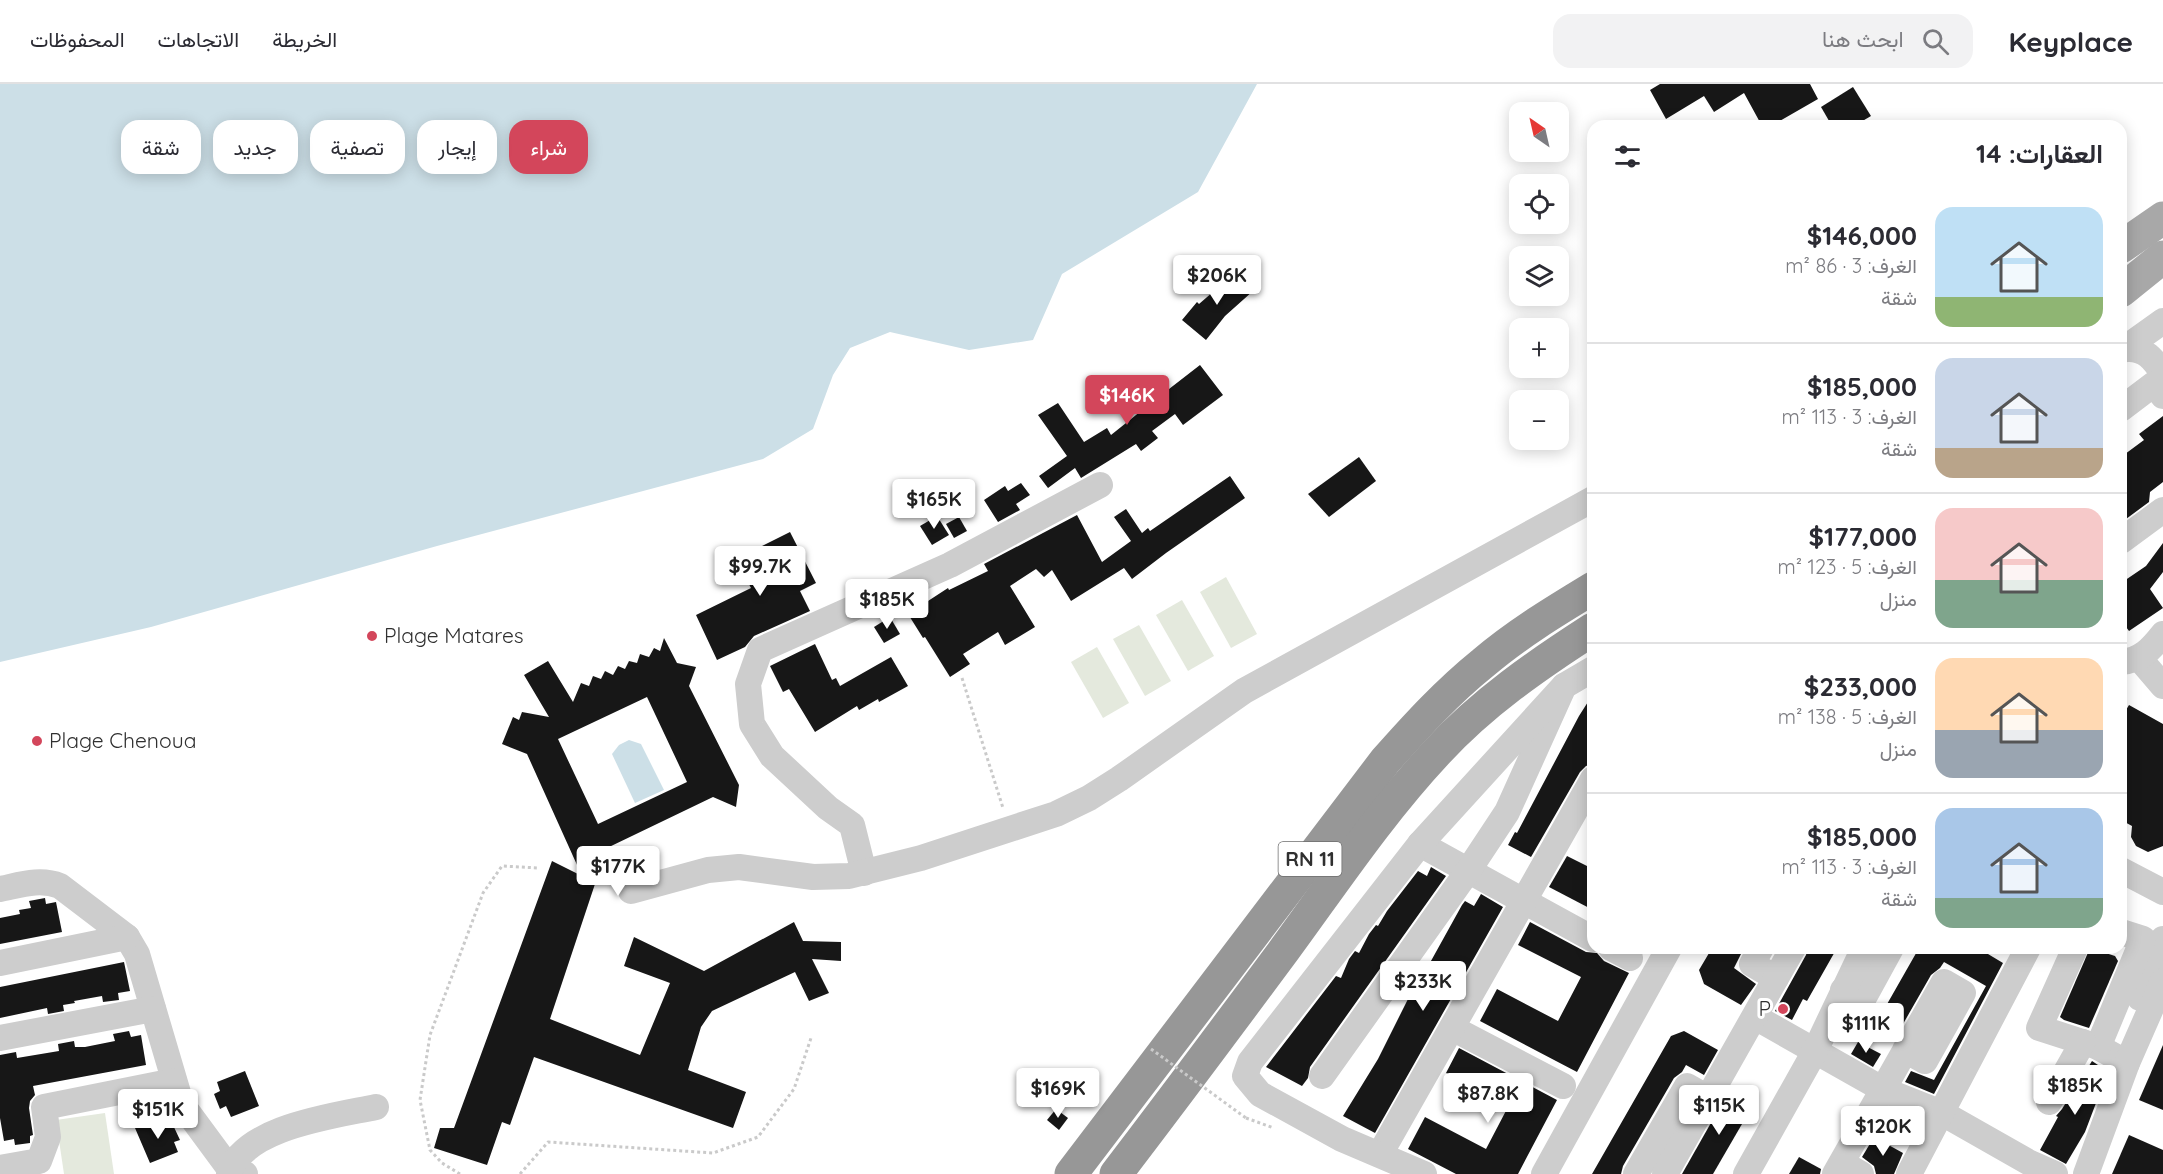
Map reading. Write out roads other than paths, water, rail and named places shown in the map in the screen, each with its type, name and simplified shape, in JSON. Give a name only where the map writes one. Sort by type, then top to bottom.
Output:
[{"type":"highway","name":"RN 11","points":[[1071,1174],[1385,760],[1421,721],[1484,661],[1538,622],[1587,592]]},
{"type":"highway","name":"RN 11","points":[[1116,1174],[1208,1054],[1398,795],[1475,715],[1521,677],[1587,633]]},
{"type":"main road","points":[[2127,243],[2163,218]]},
{"type":"main road","points":[[2127,286],[2163,257]]},
{"type":"street","points":[[2127,348],[2163,321]]},
{"type":"street","points":[[2127,350],[2135,349],[2148,354],[2162,387]]},
{"type":"street","points":[[2127,404],[2154,384],[2162,387]]},
{"type":"street","points":[[2127,417],[2162,387]]},
{"type":"street","points":[[864,873],[852,825],[828,808],[772,756],[752,723],[748,684],[760,650],[951,565],[1100,485]]},
{"type":"street","points":[[631,891],[708,870],[739,867],[829,878],[864,873],[921,858],[1056,814],[1119,780],[1244,691],[1587,502]]},
{"type":"street","points":[[2127,537],[2163,510]]},
{"type":"street","points":[[2163,634],[2151,649],[2130,660],[2163,686]]},
{"type":"street","points":[[1424,1174],[1342,1139],[1260,1094],[1245,1076],[1250,1062],[1420,844],[1564,686],[1587,673]]},
{"type":"street","points":[[1322,1076],[1468,871],[1507,812],[1564,686]]},
{"type":"street","points":[[1380,1154],[1587,790]]},
{"type":"street","points":[[1420,844],[1587,936]]},
{"type":"street","points":[[2127,873],[2163,892]]},
{"type":"street","points":[[0,889],[31,883],[51,883],[60,886],[127,937],[137,954],[174,1081],[186,1112],[235,1172]]},
{"type":"street","points":[[2086,1174],[2106,1053],[2143,939],[2127,934]]},
{"type":"street","points":[[0,963],[127,937]]},
{"type":"street","points":[[2106,1053],[2163,939]]},
{"type":"street","points":[[1544,1174],[1666,954]]},
{"type":"street","points":[[1758,954],[1752,964],[1776,978]]},
{"type":"street","points":[[1665,1174],[1790,954]]},
{"type":"street","points":[[1746,1174],[1815,1051],[1861,954]]},
{"type":"street","points":[[1843,990],[1862,1001],[1888,954]]},
{"type":"street","points":[[1909,1174],[2025,954]]},
{"type":"street","points":[[2072,954],[2039,1029],[2106,1053]]},
{"type":"street","points":[[2049,1102],[2106,1053],[2163,981]]},
{"type":"street","points":[[0,1038],[153,1008]]},
{"type":"street","points":[[1755,1017],[1884,1090],[1942,1113],[2030,1163],[2055,1174]]},
{"type":"street","points":[[1452,1028],[1563,1086]]},
{"type":"street","points":[[1846,1170],[1905,1050]]},
{"type":"street","points":[[0,1168],[40,1167],[48,1137],[44,1107],[174,1081]]},
{"type":"street","points":[[1636,1174],[1687,1086],[1708,1098]]},
{"type":"street","points":[[1765,1174],[1799,1112],[1785,1104]]},
{"type":"street","points":[[235,1172],[237,1157],[262,1138],[311,1122],[376,1107]]},
{"type":"place","name":"Plage Matares","points":[[372,636]]},
{"type":"place","name":"Plage Chenoua","points":[[37,741]]},
{"type":"place","name":"P","points":[[1783,1009]]}]
